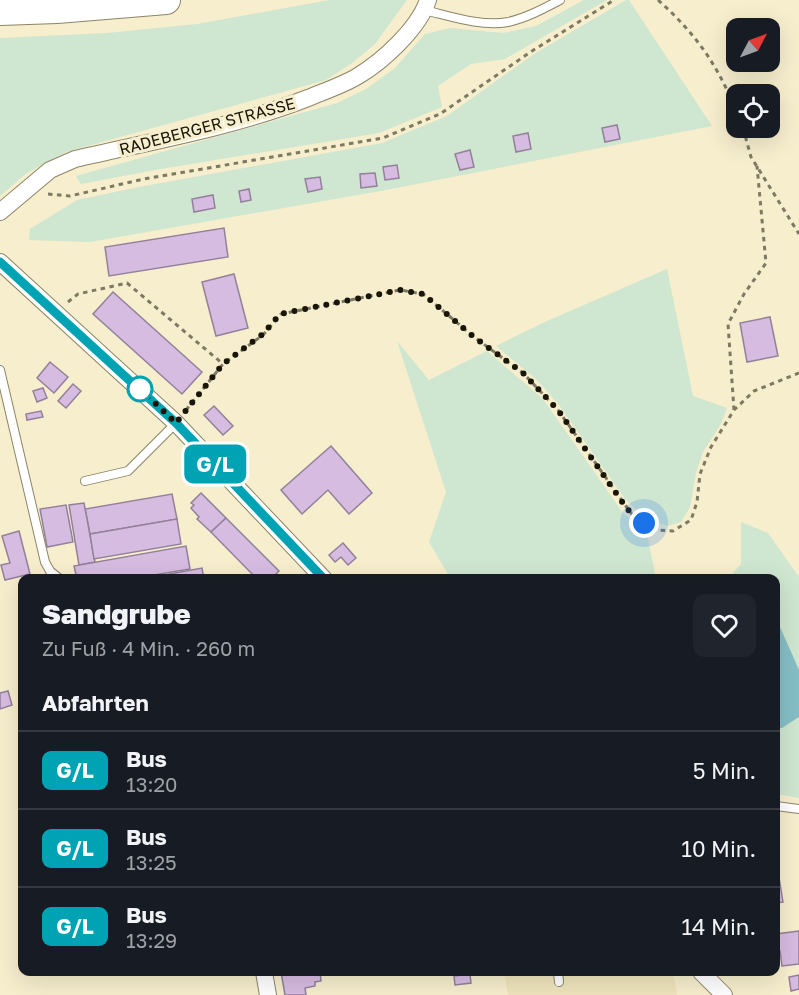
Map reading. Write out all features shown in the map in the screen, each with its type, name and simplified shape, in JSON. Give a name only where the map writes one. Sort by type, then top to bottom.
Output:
[{"type":"highway","points":[[0,11],[166,0]]},
{"type":"street","name":"RADEBERGER STRASSE","points":[[0,212],[50,170],[75,159],[275,111],[359,76],[386,55],[409,32],[426,5]]},
{"type":"street","points":[[0,262],[176,423],[319,574]]},
{"type":"street","points":[[265,976],[268,995]]},
{"type":"street","points":[[705,976],[724,995]]},
{"type":"lane","points":[[426,5],[478,22],[506,22],[534,13],[560,0]]},
{"type":"lane","points":[[0,370],[45,562],[54,574]]},
{"type":"lane","points":[[85,481],[128,471],[176,423]]},
{"type":"lane","points":[[780,807],[799,809]]},
{"type":"lane","points":[[558,976],[559,982]]},
{"type":"path","points":[[23,192],[70,196],[144,179],[383,138],[440,114],[532,51],[614,0]]},
{"type":"path","points":[[658,0],[684,24],[707,54],[726,86]]},
{"type":"path","points":[[746,138],[751,157],[799,234]]},
{"type":"path","points":[[734,410],[728,324],[744,294],[766,263],[757,166]]},
{"type":"path","points":[[55,312],[78,294],[127,283],[223,364]]},
{"type":"path","points":[[176,423],[223,364],[263,334],[280,314],[400,290],[423,294],[474,337],[523,373],[558,410],[633,516],[654,530],[674,531],[691,520],[697,502],[700,474],[711,447],[734,410],[754,391],[799,373]]},
{"type":"shaded area","points":[[505,976],[674,976],[677,995],[508,995]]},
{"type":"green space","points":[[329,0],[407,0],[375,44],[326,80],[66,152],[27,173],[0,196],[0,38],[107,33],[197,24]]},
{"type":"green space","points":[[584,0],[607,0],[505,59],[471,64],[438,86],[442,107],[379,133],[81,184],[76,176],[337,103],[366,89],[395,68],[425,34],[450,28],[503,33],[536,26]]},
{"type":"green space","points":[[629,0],[712,126],[386,190],[90,242],[29,240],[30,229],[77,200],[382,143],[447,116],[534,54]]},
{"type":"green space","points":[[667,269],[693,396],[727,408],[721,424],[703,452],[696,473],[690,507],[681,522],[668,526],[646,519],[625,499],[559,405],[537,380],[496,346],[547,321]]},
{"type":"green space","points":[[397,341],[429,380],[487,351],[543,399],[623,513],[647,534],[655,574],[448,574],[429,542],[446,492]]},
{"type":"green space","points":[[741,522],[768,533],[799,577],[799,670],[780,628],[780,574],[732,574],[741,564]]},
{"type":"green space","points":[[799,717],[799,798],[780,795],[780,728]]},
{"type":"water","points":[[780,628],[799,670],[799,717],[780,728]]},
{"type":"building","points":[[617,125],[620,139],[605,142],[602,128]]},
{"type":"building","points":[[528,133],[531,149],[516,152],[513,136]]},
{"type":"building","points":[[470,150],[474,167],[460,170],[455,154]]},
{"type":"building","points":[[397,165],[399,178],[385,180],[383,167]]},
{"type":"building","points":[[375,173],[377,186],[361,188],[360,174]]},
{"type":"building","points":[[320,177],[322,189],[308,192],[305,179]]},
{"type":"building","points":[[249,189],[251,200],[241,202],[239,191]]},
{"type":"building","points":[[213,195],[215,208],[194,212],[192,199]]},
{"type":"building","points":[[224,228],[228,257],[109,276],[105,247]]},
{"type":"building","points":[[234,274],[248,328],[216,336],[202,282]]},
{"type":"building","points":[[113,292],[202,372],[182,394],[93,314]]},
{"type":"building","points":[[770,317],[778,356],[747,362],[740,323]]},
{"type":"building","points":[[50,362],[68,377],[54,393],[37,378]]},
{"type":"building","points":[[73,384],[81,391],[66,408],[58,401]]},
{"type":"building","points":[[43,388],[47,398],[37,402],[33,391]]},
{"type":"building","points":[[214,406],[233,426],[223,435],[204,415]]},
{"type":"building","points":[[41,411],[43,417],[27,420],[26,414]]},
{"type":"building","points":[[331,446],[372,493],[349,514],[328,490],[302,514],[281,490]]},
{"type":"building","points":[[201,493],[226,518],[211,532],[197,519],[199,517],[191,508],[194,505],[191,503]]},
{"type":"building","points":[[172,494],[177,519],[90,534],[85,509]]},
{"type":"building","points":[[84,503],[95,562],[79,565],[69,505]]},
{"type":"building","points":[[66,505],[73,542],[47,547],[40,509]]},
{"type":"building","points":[[226,518],[279,571],[276,574],[252,574],[211,532]]},
{"type":"building","points":[[177,519],[181,544],[94,559],[90,534]]},
{"type":"building","points":[[19,531],[30,574],[18,574],[18,577],[5,580],[1,565],[10,563],[2,536]]},
{"type":"building","points":[[343,543],[356,558],[348,565],[341,557],[335,562],[329,555]]},
{"type":"building","points":[[186,546],[190,569],[160,574],[76,574],[74,566]]},
{"type":"building","points":[[202,568],[203,574],[169,574]]},
{"type":"building","points":[[8,691],[12,705],[0,709],[0,693]]},
{"type":"building","points":[[780,884],[783,902],[780,902]]},
{"type":"building","points":[[799,931],[799,964],[782,966],[780,933]]},
{"type":"building","points":[[799,975],[799,989],[791,991],[789,977]]},
{"type":"building","points":[[282,976],[320,976],[321,981],[315,982],[315,986],[305,988],[306,995],[285,995]]},
{"type":"building","points":[[454,976],[470,976],[471,983],[455,985]]},
{"type":"bus line","name":"G/L","points":[[0,262],[176,423],[319,574]]},
{"type":"route","points":[[140,389],[176,423],[223,364],[263,334],[280,314],[400,290],[423,294],[474,337],[523,373],[558,410],[633,516],[644,523]]}]
